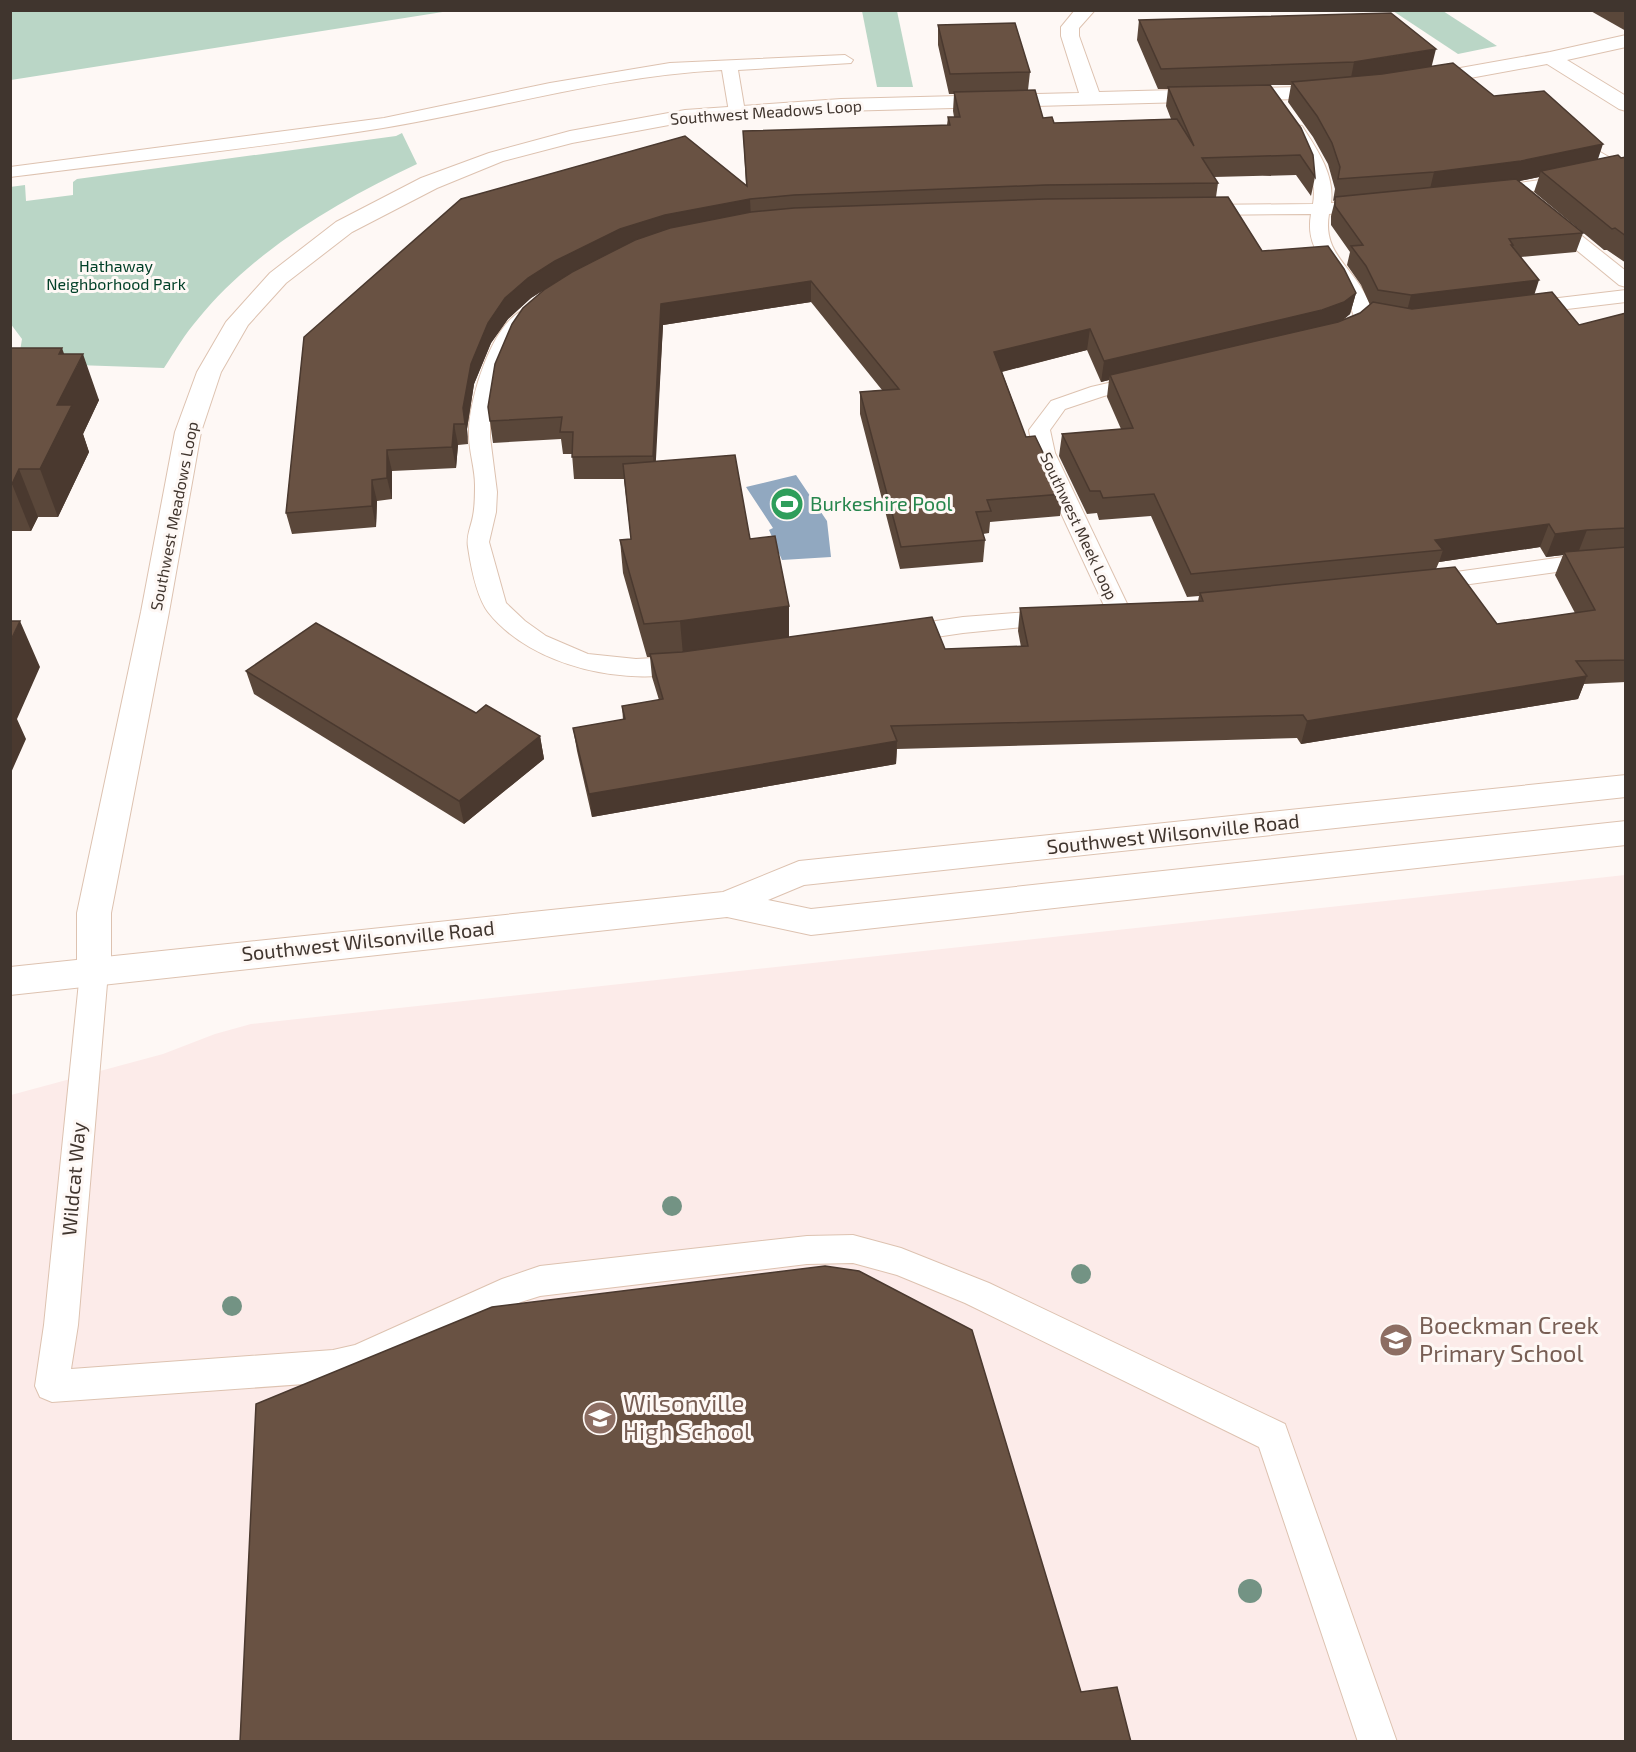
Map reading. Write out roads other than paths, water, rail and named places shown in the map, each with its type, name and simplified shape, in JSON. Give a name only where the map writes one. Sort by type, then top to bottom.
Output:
[{"type":"street","points":[[1086,10],[1070,27],[1070,36],[1091,99]]},
{"type":"street","points":[[1401,84],[1550,58],[1626,41]]},
{"type":"street","points":[[1550,58],[1626,105]]},
{"type":"street","name":"Southwest Meadows Loop","points":[[93,972],[94,914],[153,624],[188,432],[209,372],[238,322],[278,278],[344,227],[429,183],[496,157],[570,137],[685,116],[841,105],[1091,99],[1280,107],[1350,91]]},
{"type":"street","name":"Southwest Wilsonville Road","points":[[10,981],[727,904],[799,873],[1626,786]]},
{"type":"street","name":"Southwest Wilsonville Road","points":[[727,904],[811,922],[1626,833]]},
{"type":"lane","points":[[10,172],[384,123],[623,75],[670,68],[845,60]]},
{"type":"lane","points":[[729,65],[737,112]]},
{"type":"lane","points":[[1280,107],[1318,168],[1324,189],[1317,230],[1324,250],[1358,298],[1355,322],[1385,320]]},
{"type":"lane","points":[[1472,195],[1515,189],[1615,168],[1594,154]]},
{"type":"lane","points":[[1515,189],[1626,281]]},
{"type":"lane","points":[[1184,210],[1321,209],[1385,204]]},
{"type":"lane","points":[[1510,310],[1626,296]]},
{"type":"lane","points":[[539,304],[517,324],[503,344],[486,385],[479,429],[486,482],[485,514],[478,540],[495,606],[538,644],[576,660],[626,669],[706,662]]},
{"type":"lane","name":"Southwest Meek Loop","points":[[1119,612],[1044,453],[1039,429],[1058,405],[1098,391],[1166,376]]},
{"type":"lane","points":[[1410,585],[1578,562],[1626,560]]},
{"type":"lane","points":[[1095,614],[1141,611]]},
{"type":"lane","points":[[881,637],[963,625],[1072,616]]},
{"type":"lane","name":"Wildcat Way","points":[[93,972],[62,1313],[52,1386],[333,1366],[358,1359],[514,1289],[540,1281],[807,1250],[853,1249],[901,1262],[977,1293],[1273,1436],[1378,1742]]},
{"type":"water","name":"Burkeshire Pool","points":[[796,475],[827,521],[831,557],[782,560],[769,530],[773,528],[746,487]]},
{"type":"place","name":"Burkeshire Pool","points":[[787,504]]},
{"type":"place","name":"Boeckman Creek Primary School","points":[[1396,1340]]},
{"type":"place","name":"Wilsonville High School","points":[[600,1418]]},
{"type":"park label","name":"Hathaway Neighborhood Park","points":[[116,275]]}]
